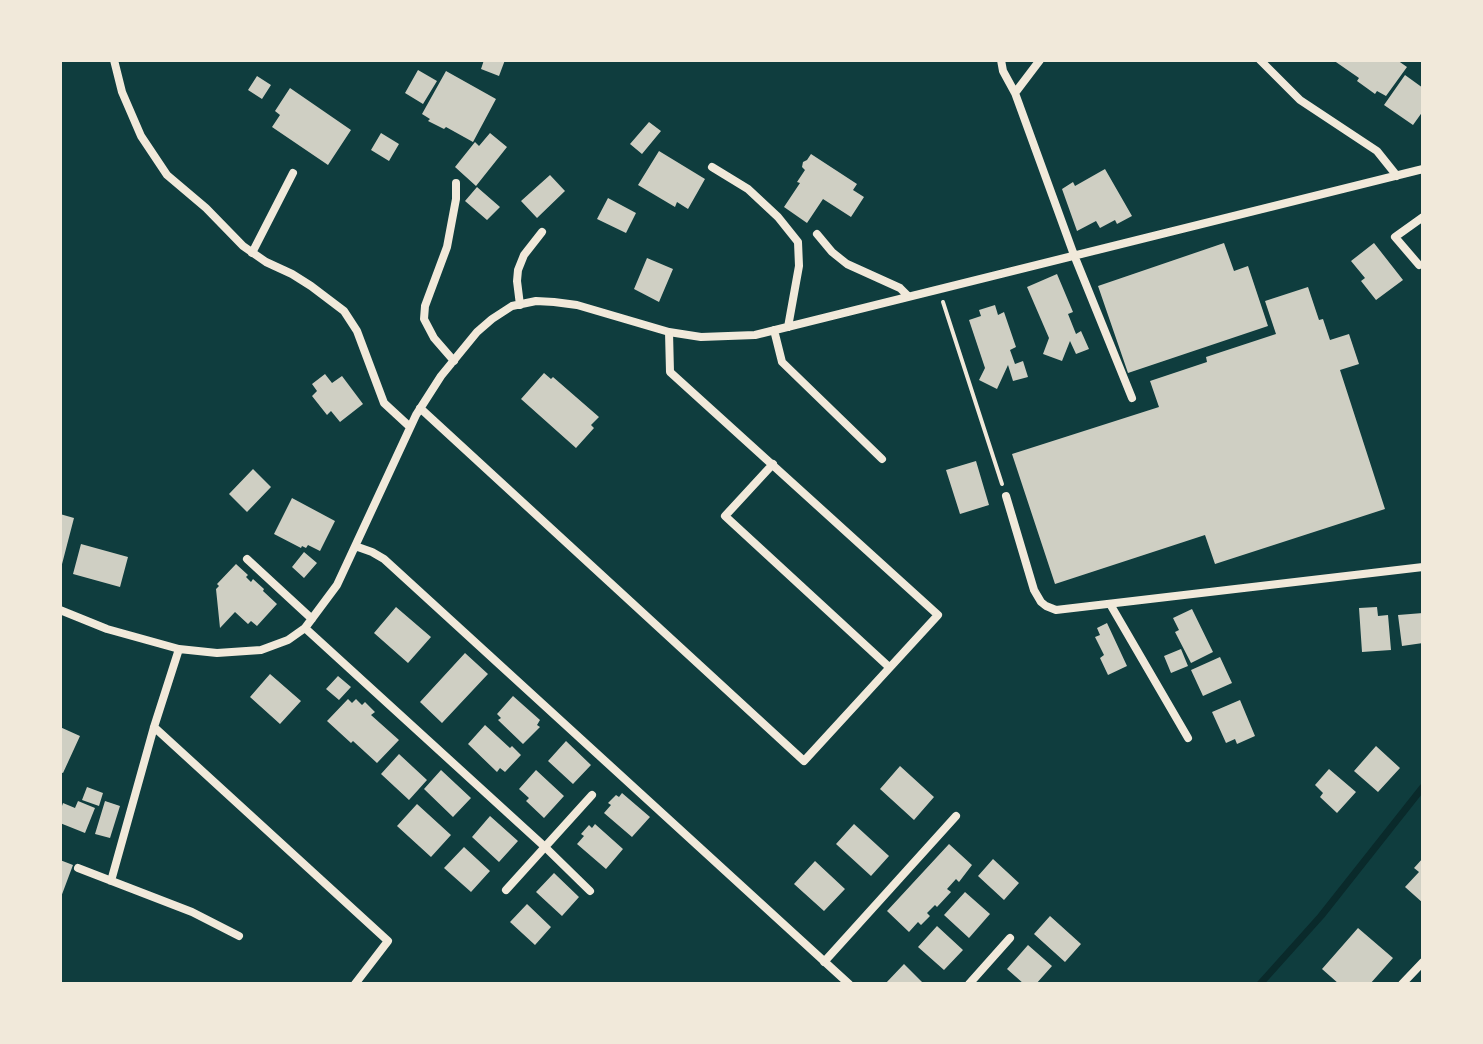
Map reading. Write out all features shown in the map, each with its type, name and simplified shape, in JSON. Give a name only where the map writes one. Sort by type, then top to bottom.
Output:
[{"type":"street","points":[[114,60],[122,92],[141,136],[167,175],[188,191],[252,253],[292,274],[344,311],[357,331],[384,403],[410,427]]},
{"type":"street","points":[[1001,60],[1074,255],[1132,398]]},
{"type":"street","points":[[1015,93],[1040,60]]},
{"type":"street","points":[[1260,60],[1300,100],[1377,151],[1397,176]]},
{"type":"street","points":[[712,167],[748,189],[778,217],[798,242],[799,266],[788,327]]},
{"type":"street","points":[[60,610],[107,629],[179,649],[217,653],[261,650],[288,640],[305,628],[337,585],[420,408],[477,332],[512,306],[536,301],[577,305],[669,332],[701,337],[755,335],[1423,169]]},
{"type":"street","points":[[252,253],[293,173]]},
{"type":"street","points":[[454,361],[434,338],[424,319],[425,306],[447,247],[456,183]]},
{"type":"street","points":[[1419,265],[1395,237],[1423,217]]},
{"type":"street","points":[[520,305],[518,270],[524,255],[542,232]]},
{"type":"street","points":[[817,234],[847,264],[900,288],[908,296]]},
{"type":"street","points":[[774,330],[782,362],[882,459]]},
{"type":"street","points":[[420,408],[804,761],[938,615],[670,372],[669,332]]},
{"type":"street","points":[[773,464],[725,516],[889,667]]},
{"type":"street","points":[[1006,496],[1034,590],[1041,602],[1056,610],[1423,567]]},
{"type":"street","points":[[355,546],[384,559],[849,984]]},
{"type":"street","points":[[247,559],[312,619]]},
{"type":"street","points":[[1110,604],[1188,738]]},
{"type":"street","points":[[305,628],[590,891]]},
{"type":"street","points":[[111,881],[179,649]]},
{"type":"street","points":[[154,727],[388,941],[355,984]]},
{"type":"street","points":[[506,890],[592,795]]},
{"type":"street","points":[[824,962],[956,816]]},
{"type":"street","points":[[78,868],[192,912],[239,936]]},
{"type":"street","points":[[969,984],[1010,938]]},
{"type":"street","points":[[1402,984],[1423,962]]},
{"type":"path","points":[[939,289],[1006,496]]},
{"type":"building","points":[[484,60],[505,60],[499,76],[481,69]]},
{"type":"building","points":[[1333,60],[1397,60],[1407,67],[1386,96],[1377,91],[1375,94]]},
{"type":"building","points":[[418,70],[437,81],[423,104],[405,93]]},
{"type":"building","points":[[446,71],[496,99],[473,142],[428,121],[430,119],[422,114]]},
{"type":"building","points":[[1405,75],[1423,88],[1423,111],[1413,125],[1384,105]]},
{"type":"building","points":[[257,76],[271,85],[262,99],[248,90]]},
{"type":"building","points":[[290,88],[351,130],[328,165],[272,127],[280,115],[275,111]]},
{"type":"building","points":[[649,122],[661,131],[642,154],[630,144]]},
{"type":"building","points":[[381,133],[399,144],[389,161],[371,150]]},
{"type":"building","points":[[490,133],[507,147],[476,186],[455,167],[475,142],[479,146]]},
{"type":"building","points":[[659,151],[705,179],[688,209],[677,202],[675,207],[638,185]]},
{"type":"building","points":[[811,154],[857,184],[853,190],[864,197],[851,217],[823,199],[807,223],[784,207],[800,183],[797,182],[805,170],[803,162]]},
{"type":"building","points":[[1105,169],[1132,216],[1100,228],[1096,221],[1077,231],[1062,189],[1073,182],[1075,186]]},
{"type":"building","points":[[550,175],[565,191],[537,218],[521,201]]},
{"type":"building","points":[[477,187],[500,207],[487,220],[465,201]]},
{"type":"building","points":[[608,198],[636,213],[626,233],[597,219]]},
{"type":"building","points":[[1224,243],[1234,271],[1248,266],[1268,326],[1128,373],[1098,286]]},
{"type":"building","points":[[1374,243],[1403,280],[1376,300],[1361,281],[1365,278],[1351,261]]},
{"type":"building","points":[[647,258],[673,269],[659,302],[634,289]]},
{"type":"building","points":[[1057,274],[1073,312],[1068,314],[1076,334],[1081,331],[1089,349],[1076,354],[1070,341],[1062,361],[1043,354],[1049,338],[1027,287]]},
{"type":"building","points":[[1308,287],[1319,320],[1323,319],[1330,340],[1349,334],[1359,364],[1340,370],[1385,509],[1215,564],[1205,535],[1055,584],[1012,454],[1159,407],[1150,381],[1207,362],[1206,357],[1276,334],[1265,301]]},
{"type":"building","points":[[995,305],[998,315],[1004,312],[1016,347],[1010,350],[1015,364],[1023,361],[1028,377],[1013,381],[1008,365],[997,389],[979,380],[985,368],[969,320],[981,316],[979,310]]},
{"type":"building","points":[[544,373],[551,379],[553,377],[599,417],[591,425],[594,428],[576,448],[521,399]]},
{"type":"building","points":[[325,374],[332,383],[342,376],[363,404],[340,422],[331,411],[327,415],[312,396],[317,391],[312,384]]},
{"type":"building","points":[[976,461],[989,505],[960,514],[946,470]]},
{"type":"building","points":[[253,469],[271,487],[247,512],[229,494]]},
{"type":"building","points":[[292,498],[335,521],[320,551],[308,545],[301,548],[274,534]]},
{"type":"building","points":[[60,514],[74,518],[61,568],[60,568]]},
{"type":"building","points":[[81,544],[128,557],[120,587],[73,574]]},
{"type":"building","points":[[304,552],[317,563],[304,578],[292,567]]},
{"type":"building","points":[[236,564],[251,582],[253,579],[277,604],[257,626],[251,621],[248,624],[235,612],[220,628],[217,584]]},
{"type":"building","points":[[396,607],[431,637],[408,663],[374,633]]},
{"type":"building","points":[[1377,607],[1378,616],[1388,615],[1391,650],[1362,652],[1359,608]]},
{"type":"building","points":[[1192,609],[1213,652],[1191,663],[1175,632],[1179,630],[1173,618]]},
{"type":"building","points":[[1423,613],[1423,643],[1402,646],[1398,615]]},
{"type":"building","points":[[1107,623],[1127,666],[1108,675],[1100,658],[1104,655],[1095,637],[1100,635],[1097,628]]},
{"type":"building","points":[[1181,649],[1188,666],[1171,673],[1164,656]]},
{"type":"building","points":[[465,653],[488,674],[442,723],[420,702]]},
{"type":"building","points":[[1220,657],[1232,683],[1203,696],[1191,670]]},
{"type":"building","points":[[270,674],[301,701],[280,724],[250,697]]},
{"type":"building","points":[[338,676],[351,687],[339,700],[326,689]]},
{"type":"building","points":[[513,696],[540,720],[537,725],[540,727],[523,744],[498,720],[501,718],[497,714]]},
{"type":"building","points":[[348,699],[352,703],[356,699],[362,705],[365,702],[375,712],[371,715],[399,740],[377,763],[327,721]]},
{"type":"building","points":[[1240,700],[1255,736],[1237,744],[1235,739],[1226,743],[1212,712]]},
{"type":"building","points":[[485,725],[521,755],[505,772],[500,768],[497,772],[468,744]]},
{"type":"building","points":[[60,727],[80,736],[63,773],[60,772]]},
{"type":"building","points":[[566,741],[591,765],[573,784],[548,761]]},
{"type":"building","points":[[1376,746],[1400,768],[1378,792],[1354,771]]},
{"type":"building","points":[[399,754],[427,780],[409,800],[381,774]]},
{"type":"building","points":[[900,766],[934,797],[914,820],[880,789]]},
{"type":"building","points":[[1329,769],[1356,792],[1337,813],[1320,797],[1323,793],[1315,785]]},
{"type":"building","points":[[441,770],[471,798],[453,817],[424,789]]},
{"type":"building","points":[[536,770],[564,796],[544,818],[526,801],[529,798],[519,789]]},
{"type":"building","points":[[87,787],[103,793],[99,806],[82,800]]},
{"type":"building","points":[[622,793],[650,817],[632,837],[604,813],[611,805],[608,803]]},
{"type":"building","points":[[78,801],[95,808],[85,833],[60,823],[63,803],[75,808]]},
{"type":"building","points":[[105,801],[120,806],[110,838],[95,834]]},
{"type":"building","points":[[417,804],[451,835],[431,857],[397,826]]},
{"type":"building","points":[[490,816],[518,841],[499,862],[472,837]]},
{"type":"building","points":[[595,824],[623,849],[606,869],[577,844],[589,825],[592,828]]},
{"type":"building","points":[[854,824],[889,856],[871,876],[836,844]]},
{"type":"building","points":[[949,844],[972,865],[959,882],[956,879],[947,889],[951,892],[937,907],[935,905],[927,913],[930,916],[921,925],[918,922],[909,932],[887,911]]},
{"type":"building","points":[[464,847],[490,871],[471,892],[444,868]]},
{"type":"building","points":[[1423,858],[1423,903],[1405,887],[1419,872],[1414,868]]},
{"type":"building","points":[[993,859],[1019,883],[1004,900],[978,876]]},
{"type":"building","points":[[60,860],[73,865],[61,897],[60,897]]},
{"type":"building","points":[[815,861],[845,889],[824,911],[794,884]]},
{"type":"building","points":[[554,873],[579,897],[562,916],[536,892]]},
{"type":"building","points":[[965,892],[990,914],[969,938],[944,915]]},
{"type":"building","points":[[527,904],[551,927],[535,945],[510,922]]},
{"type":"building","points":[[1050,916],[1081,944],[1065,962],[1034,934]]},
{"type":"building","points":[[937,926],[963,950],[944,970],[918,947]]},
{"type":"building","points":[[1358,928],[1393,958],[1370,984],[1339,984],[1322,969]]},
{"type":"building","points":[[1028,945],[1052,966],[1036,984],[1024,984],[1007,969]]},
{"type":"building","points":[[904,964],[924,984],[885,984]]},
{"type":"waterway","points":[[1260,984],[1321,916],[1423,787]]}]
